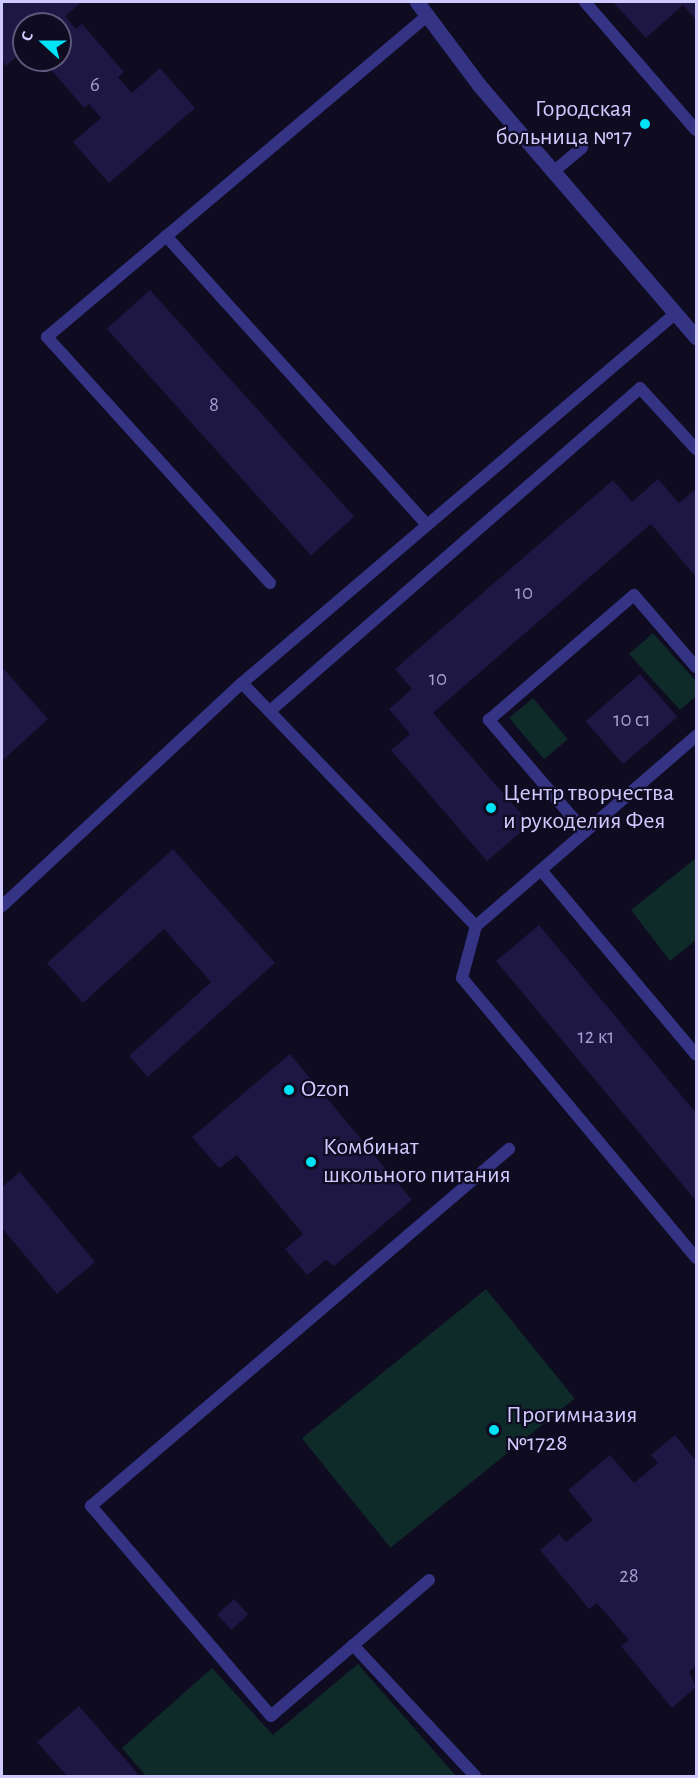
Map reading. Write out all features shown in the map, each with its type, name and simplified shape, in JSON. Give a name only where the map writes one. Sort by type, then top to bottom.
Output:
[{"type":"street","points":[[417,2],[426,17],[553,172],[696,334]]},
{"type":"lane","points":[[585,2],[696,130]]},
{"type":"lane","points":[[270,583],[46,337],[426,17]]},
{"type":"lane","points":[[553,172],[582,148]]},
{"type":"lane","points":[[166,236],[424,523]]},
{"type":"lane","points":[[2,906],[242,683],[424,523],[676,313]]},
{"type":"lane","points":[[270,711],[640,388],[696,449]]},
{"type":"lane","points":[[585,832],[489,720],[634,595],[696,667]]},
{"type":"lane","points":[[242,683],[476,926]]},
{"type":"lane","points":[[696,736],[476,926],[462,978],[696,1258]]},
{"type":"lane","points":[[541,870],[696,1055]]},
{"type":"lane","points":[[429,1580],[271,1716],[91,1506],[509,1149]]},
{"type":"lane","points":[[353,1645],[475,1776]]},
{"type":"green space","points":[[653,633],[696,681],[696,696],[680,710],[629,654]]},
{"type":"green space","points":[[533,698],[568,739],[544,759],[509,718]]},
{"type":"green space","points":[[696,858],[696,940],[670,961],[631,910]]},
{"type":"green space","points":[[486,1289],[575,1399],[391,1548],[302,1438]]},
{"type":"green space","points":[[358,1664],[456,1776],[146,1776],[122,1748],[212,1668],[273,1735]]},
{"type":"building","points":[[2,2],[82,2],[70,12],[12,12],[12,61],[6,66],[2,60]]},
{"type":"building","points":[[613,2],[696,2],[696,20],[683,5],[646,38]]},
{"type":"building","points":[[72,24],[76,29],[82,24],[124,72],[118,77],[132,93],[160,68],[195,108],[109,183],[73,142],[101,118],[89,104],[84,108],[53,72],[72,72]]},
{"type":"building","points":[[150,290],[354,517],[311,555],[107,329]]},
{"type":"building","points":[[658,479],[679,503],[696,489],[696,577],[651,524],[433,713],[530,824],[487,861],[391,750],[410,734],[389,709],[412,689],[395,669],[613,480],[632,502]]},
{"type":"building","points":[[2,667],[48,719],[2,761]]},
{"type":"building","points":[[640,674],[677,717],[623,764],[586,721]]},
{"type":"building","points":[[173,849],[275,963],[148,1077],[129,1056],[211,982],[164,929],[83,1003],[47,963]]},
{"type":"building","points":[[539,925],[696,1113],[696,1201],[496,961]]},
{"type":"building","name":"Комбинат школьного питания","points":[[290,1054],[412,1200],[334,1266],[326,1260],[307,1275],[285,1249],[303,1234],[237,1155],[219,1168],[192,1137]]},
{"type":"building","points":[[20,1172],[95,1262],[57,1294],[2,1228],[2,1187]]},
{"type":"building","points":[[675,1435],[696,1461],[696,1666],[689,1672],[696,1687],[672,1708],[621,1646],[629,1640],[597,1603],[589,1609],[540,1550],[559,1534],[566,1542],[593,1520],[568,1490],[610,1455],[634,1483],[658,1463],[651,1455]]},
{"type":"building","points":[[234,1599],[248,1614],[232,1630],[217,1615]]},
{"type":"building","points":[[79,1706],[138,1774],[135,1776],[67,1776],[37,1742]]},
{"type":"place","name":"Городская больница №17","points":[[645,124]]},
{"type":"place","name":"Центр творчества и рукоделия Фея","points":[[491,808]]},
{"type":"place","name":"Ozon","points":[[289,1090]]},
{"type":"place","name":"Комбинат школьного питания","points":[[311,1162]]},
{"type":"place","name":"Прогимназия №1728","points":[[494,1430]]}]
